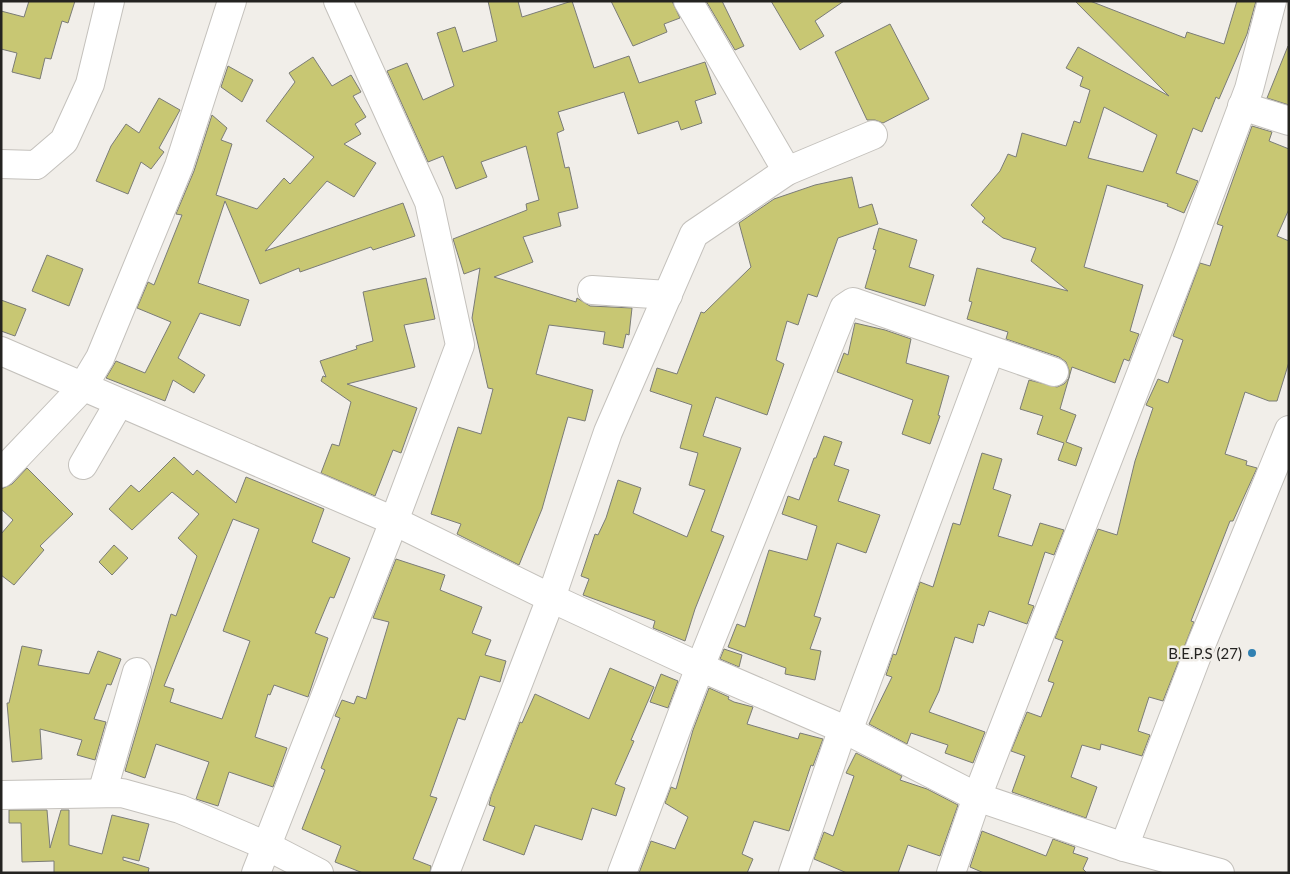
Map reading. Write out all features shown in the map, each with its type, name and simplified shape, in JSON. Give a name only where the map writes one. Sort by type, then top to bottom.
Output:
[{"type":"street","points":[[1,164],[36,165],[64,141],[90,84],[110,1]]},
{"type":"street","points":[[1,473],[82,388],[100,358],[180,166],[232,1]]},
{"type":"street","points":[[256,873],[394,521],[460,345],[429,202],[338,1]]},
{"type":"street","points":[[688,1],[787,171]]},
{"type":"street","points":[[951,873],[977,797],[1184,264],[1242,106],[1272,1]]},
{"type":"street","points":[[1242,106],[1289,121]]},
{"type":"street","points":[[445,873],[551,598],[608,432],[694,234],[787,171],[873,135]]},
{"type":"street","points":[[592,290],[668,295]]},
{"type":"street","points":[[622,873],[700,667],[844,308],[853,302],[1054,372]]},
{"type":"street","points":[[1,351],[82,388],[394,521],[551,598],[700,667],[846,729],[977,797],[1124,847],[1220,873]]},
{"type":"street","points":[[793,873],[990,351]]},
{"type":"street","points":[[83,465],[119,403]]},
{"type":"street","points":[[1124,847],[1202,645],[1289,430]]},
{"type":"street","points":[[102,793],[137,672]]},
{"type":"street","points":[[1,795],[122,793],[180,809],[267,846],[319,873]]},
{"type":"building","points":[[29,1],[75,1],[68,23],[62,21],[51,59],[45,58],[40,79],[12,72],[17,53],[1,49],[1,11],[24,17]]},
{"type":"building","points":[[488,1],[518,1],[522,17],[572,1],[594,68],[629,56],[639,83],[705,62],[716,94],[695,101],[702,123],[681,130],[678,121],[638,134],[624,92],[558,112],[564,130],[557,133],[565,168],[569,167],[578,208],[558,213],[561,226],[523,237],[533,262],[494,277],[576,302],[577,298],[590,306],[632,308],[629,335],[626,334],[623,348],[603,344],[605,332],[549,325],[536,374],[593,390],[585,421],[568,417],[542,509],[519,565],[457,534],[461,524],[431,514],[458,427],[481,434],[493,389],[488,388],[472,318],[480,268],[464,274],[453,239],[527,210],[526,204],[539,200],[526,146],[481,162],[487,177],[456,189],[443,156],[428,162],[387,71],[407,63],[423,100],[454,86],[437,33],[455,27],[463,52],[497,41]]},
{"type":"building","points":[[611,1],[672,1],[680,18],[664,24],[667,32],[633,46]]},
{"type":"building","points":[[706,1],[722,1],[744,46],[735,50]]},
{"type":"building","points":[[771,1],[844,1],[815,21],[824,36],[800,50]]},
{"type":"building","points":[[1075,1],[1090,1],[1185,38],[1187,32],[1224,44],[1237,1],[1256,1],[1247,34],[1219,99],[1216,97],[1202,132],[1193,128],[1176,173],[1198,181],[1184,213],[1167,206],[1168,204],[1107,185],[1084,267],[1143,285],[1130,331],[1139,334],[1129,361],[1124,359],[1115,383],[1072,367],[1069,377],[1066,362],[1059,357],[1006,339],[1008,332],[967,319],[972,302],[969,301],[977,268],[1068,291],[1031,261],[1036,248],[1003,238],[982,222],[985,218],[971,205],[1000,171],[1008,154],[1016,157],[1022,133],[1066,146],[1074,121],[1080,123],[1090,90],[1080,86],[1083,77],[1066,68],[1078,47],[1169,96]],"holes":[[[1104,107],[1157,135],[1143,172],[1088,158]]]},
{"type":"building","points":[[890,24],[929,99],[883,123],[867,120],[835,52]]},
{"type":"building","points":[[1289,46],[1289,105],[1267,98]]},
{"type":"building","points":[[313,57],[332,86],[351,75],[361,92],[353,96],[366,117],[355,124],[361,134],[344,144],[376,163],[354,197],[327,181],[265,251],[403,203],[415,236],[373,250],[371,247],[300,272],[299,268],[260,284],[225,201],[198,283],[249,300],[240,326],[200,313],[178,358],[205,375],[194,393],[173,380],[165,401],[106,378],[116,361],[145,373],[171,322],[137,308],[148,282],[154,285],[182,215],[176,214],[194,171],[212,115],[227,128],[221,140],[232,144],[216,195],[257,209],[284,178],[290,184],[314,157],[266,121],[295,82],[289,73]]},
{"type":"building","points":[[228,66],[253,80],[242,102],[221,87]]},
{"type":"building","points":[[159,98],[180,110],[159,148],[164,152],[151,169],[141,162],[128,194],[96,181],[111,146],[126,124],[139,133]]},
{"type":"building","points":[[1252,126],[1272,132],[1269,141],[1289,149],[1289,209],[1277,236],[1289,241],[1289,362],[1277,401],[1269,401],[1245,392],[1225,454],[1247,461],[1246,465],[1257,468],[1233,521],[1230,521],[1191,621],[1194,622],[1163,701],[1149,697],[1138,731],[1150,735],[1142,756],[1101,744],[1100,750],[1082,745],[1071,777],[1097,787],[1086,818],[1012,792],[1025,756],[1011,751],[1027,712],[1041,717],[1054,683],[1048,681],[1063,641],[1055,638],[1098,529],[1117,535],[1135,461],[1153,408],[1146,405],[1158,379],[1168,383],[1183,340],[1173,336],[1200,263],[1210,266],[1223,226],[1217,224]]},
{"type":"building","points":[[852,177],[859,208],[872,204],[878,224],[838,238],[817,297],[808,294],[798,325],[787,321],[776,360],[784,364],[767,415],[716,397],[703,436],[741,448],[711,531],[724,536],[695,609],[685,641],[653,628],[655,621],[583,595],[589,579],[581,576],[595,534],[598,535],[606,518],[618,480],[641,488],[633,513],[687,537],[705,490],[689,485],[698,453],[680,448],[692,405],[650,391],[657,368],[677,374],[701,312],[704,313],[751,267],[739,223],[774,199],[815,185]]},
{"type":"building","points":[[879,228],[917,240],[909,267],[934,275],[925,306],[865,288],[876,250],[873,249]]},
{"type":"building","points":[[47,255],[83,269],[69,306],[32,291]]},
{"type":"building","points":[[426,278],[435,319],[404,325],[415,367],[347,384],[417,408],[401,453],[393,450],[375,496],[321,473],[332,444],[339,446],[351,402],[321,381],[323,376],[326,377],[320,361],[357,349],[356,346],[373,341],[363,292]]},
{"type":"building","points":[[1,300],[26,309],[15,336],[1,331]]},
{"type":"building","points":[[855,323],[885,330],[911,339],[906,363],[949,376],[938,415],[940,416],[930,444],[902,434],[913,400],[837,372],[844,353],[848,355]]},
{"type":"building","points":[[1069,378],[1060,409],[1076,415],[1066,442],[1082,448],[1076,466],[1058,460],[1064,443],[1037,434],[1043,416],[1020,409],[1029,380],[1057,387],[1064,384]]},
{"type":"building","points":[[824,436],[842,442],[834,465],[849,470],[838,501],[880,515],[866,553],[837,543],[814,616],[821,618],[810,649],[821,651],[815,680],[785,674],[786,668],[728,647],[737,624],[745,627],[769,550],[807,560],[817,526],[782,514],[788,496],[799,500]]},
{"type":"building","points":[[982,453],[1002,459],[993,489],[1011,495],[998,536],[1032,546],[1040,523],[1064,530],[1054,555],[1045,552],[1028,604],[1034,606],[1027,624],[989,611],[984,626],[978,624],[973,643],[955,637],[939,691],[929,712],[985,732],[973,763],[945,753],[948,745],[911,733],[907,744],[869,724],[892,677],[886,675],[893,654],[896,655],[920,582],[933,587],[953,523],[960,525]]},
{"type":"building","points":[[174,457],[193,475],[197,470],[236,503],[246,477],[324,509],[312,542],[350,558],[334,598],[330,597],[315,633],[328,638],[308,697],[274,685],[270,695],[268,694],[255,737],[287,748],[273,787],[229,772],[218,806],[196,799],[209,762],[156,744],[145,778],[125,771],[171,614],[176,616],[197,556],[178,538],[199,514],[172,492],[132,530],[109,509],[131,485],[139,492]],"holes":[[[233,519],[259,529],[223,631],[250,641],[222,719],[170,702],[174,689],[164,686]]]},
{"type":"building","points":[[27,468],[73,514],[40,546],[44,550],[14,585],[1,575],[1,534],[13,520],[1,509],[1,489],[12,484]]},
{"type":"building","points":[[114,545],[128,558],[112,575],[99,562]]},
{"type":"building","points":[[396,559],[445,575],[440,590],[482,607],[472,633],[491,640],[485,655],[506,661],[500,682],[480,676],[465,720],[458,718],[430,796],[437,798],[413,859],[431,866],[430,873],[363,873],[335,862],[341,846],[302,829],[325,770],[321,768],[340,718],[335,716],[342,700],[354,704],[357,696],[366,699],[389,622],[373,618]]},
{"type":"building","points":[[22,646],[42,650],[38,665],[89,674],[98,651],[121,659],[111,685],[107,684],[94,719],[106,722],[95,760],[77,755],[82,740],[40,729],[42,759],[12,762],[7,703],[9,703]]},
{"type":"building","points":[[724,649],[742,655],[739,667],[720,659]]},
{"type":"building","points":[[610,668],[654,687],[631,740],[634,741],[615,784],[625,788],[616,816],[592,808],[582,840],[535,825],[524,855],[483,840],[495,807],[489,805],[491,796],[520,722],[522,723],[535,694],[589,719]]},
{"type":"building","points":[[661,674],[678,681],[668,708],[650,702]]},
{"type":"building","points":[[709,688],[729,697],[728,699],[734,702],[753,707],[747,724],[798,739],[800,733],[823,739],[813,766],[811,765],[789,831],[754,821],[742,854],[753,859],[747,873],[639,873],[651,841],[675,849],[688,817],[665,803],[671,787],[676,789],[693,730]]},
{"type":"building","points":[[856,753],[902,776],[900,780],[927,789],[958,805],[940,856],[908,845],[898,873],[847,873],[814,859],[824,832],[833,836],[854,776],[846,773]]},
{"type":"building","points":[[9,810],[47,810],[50,848],[61,810],[69,810],[69,845],[102,854],[112,815],[149,824],[139,861],[123,857],[123,860],[149,868],[148,873],[54,873],[54,861],[22,862],[21,823],[9,823]]},
{"type":"building","points":[[982,831],[1046,856],[1053,839],[1075,847],[1073,853],[1088,858],[1083,869],[1087,873],[984,873],[970,867]]},
{"type":"place","name":"B.E.P.S (27)","points":[[1252,653]]}]
